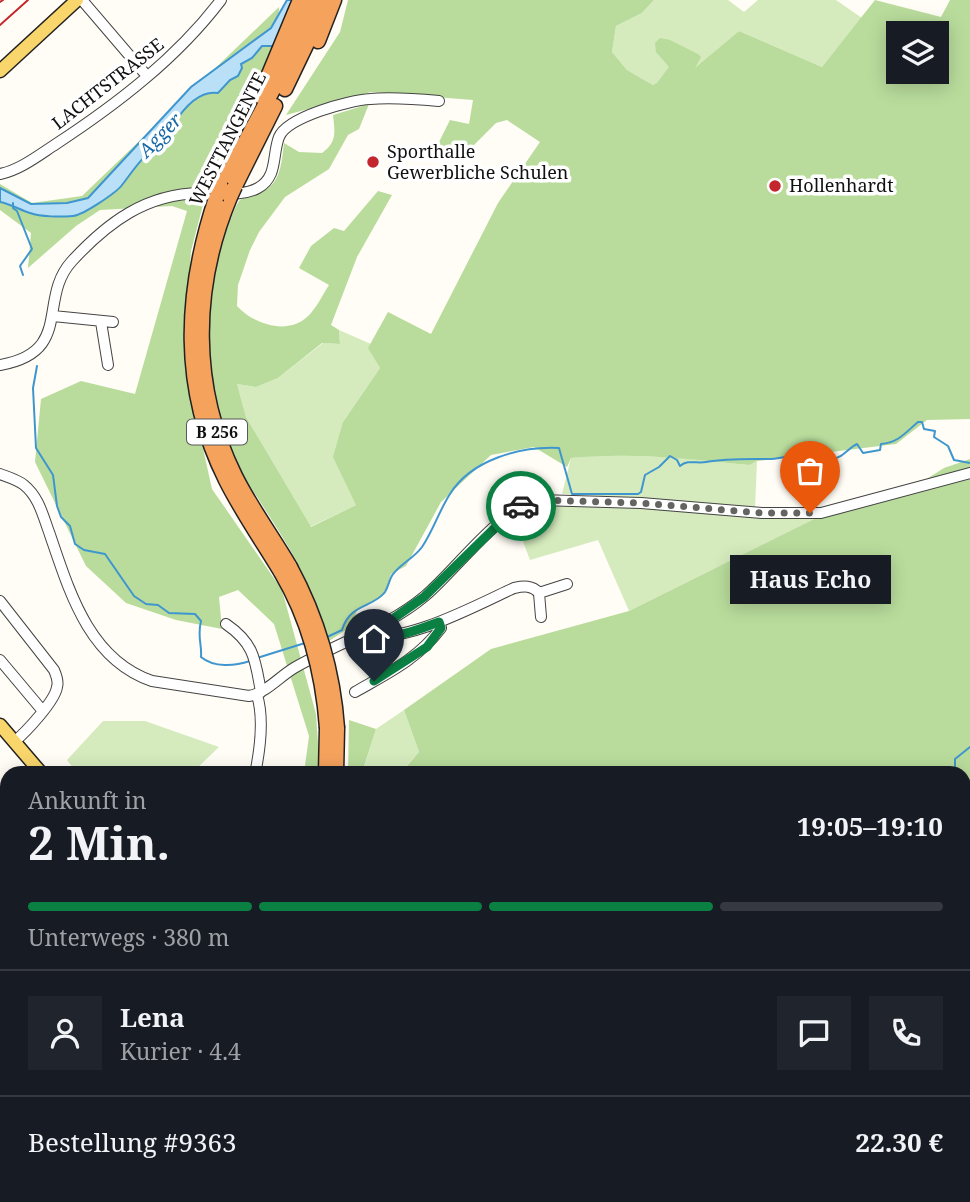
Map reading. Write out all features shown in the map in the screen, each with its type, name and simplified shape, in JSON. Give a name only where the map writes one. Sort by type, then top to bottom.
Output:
[{"type":"highway","name":"B 256","points":[[239,153],[242,136],[300,0]]},
{"type":"highway","name":"WESTTANGENTE","points":[[225,192],[269,117],[303,39],[313,0]]},
{"type":"highway","name":"B 256","points":[[269,117],[280,108],[313,53],[330,2]]},
{"type":"highway","name":"WESTTANGENTE","points":[[330,2],[282,73],[239,153],[225,192],[209,255],[202,301],[201,350],[209,404],[234,473],[286,570],[309,605],[326,653],[332,677],[332,728]]},
{"type":"highway","name":"B 256","points":[[327,766],[332,728]]},
{"type":"highway","name":"B 256","points":[[332,728],[335,766]]},
{"type":"main road","points":[[0,71],[80,0]]},
{"type":"main road","points":[[0,725],[35,766]]},
{"type":"street","points":[[80,0],[147,76]]},
{"type":"street","name":"LACHTSTRASSE","points":[[0,174],[33,159],[88,124],[197,32],[221,0]]},
{"type":"street","points":[[0,365],[31,355],[46,336],[60,281],[71,262],[126,214],[143,204],[171,195],[247,192],[260,187],[273,172],[280,135],[290,124],[304,117],[365,99],[439,101]]},
{"type":"street","points":[[53,316],[113,322]]},
{"type":"street","points":[[101,322],[108,365]]},
{"type":"street","points":[[0,474],[23,483],[37,500],[74,601],[88,628],[116,662],[152,681],[249,696],[259,693],[294,668],[394,618],[424,597],[509,514],[528,502],[641,503],[762,513],[821,513],[970,473]]},
{"type":"street","points":[[539,593],[567,584]]},
{"type":"street","points":[[370,630],[374,635],[408,633],[514,588],[525,586],[534,588],[539,593],[541,617]]},
{"type":"street","points":[[0,601],[54,670],[57,689],[14,742]]},
{"type":"street","points":[[355,692],[427,647],[441,628],[439,622]]},
{"type":"street","points":[[226,624],[242,635],[253,650],[260,706],[256,766]]},
{"type":"street","points":[[0,660],[42,710]]},
{"type":"green space","points":[[348,0],[654,0],[642,13],[616,26],[612,52],[627,70],[653,85],[669,67],[656,52],[655,43],[660,38],[698,54],[701,57],[695,68],[739,31],[822,67],[875,0],[941,17],[950,0],[970,0],[970,419],[927,420],[896,444],[757,461],[749,465],[616,456],[571,458],[567,467],[534,447],[491,455],[441,502],[406,566],[391,574],[385,594],[357,610],[352,626],[329,641],[295,559],[233,457],[217,407],[211,362],[209,296],[213,273],[233,213],[240,200],[265,190],[274,182],[280,169],[284,143],[299,152],[322,153],[334,137],[333,115],[369,104],[359,129],[348,135],[329,169],[285,197],[259,232],[238,285],[237,306],[253,318],[273,326],[293,325],[303,320],[314,310],[329,285],[299,268],[311,246],[334,228],[344,231],[378,191],[392,195],[357,257],[331,325],[339,330],[340,344],[322,343],[278,378],[256,387],[237,384],[246,417],[311,527],[356,505],[333,457],[343,422],[380,368],[368,348],[388,312],[431,334],[498,203],[540,142],[507,120],[496,123],[470,149],[451,149],[433,154],[450,120],[469,124],[473,100],[371,92],[286,115],[340,32]]},
{"type":"green space","points":[[654,0],[728,0],[744,12],[758,0],[836,0],[862,18],[822,67],[739,31],[694,70],[653,85],[627,70],[612,52],[616,26],[642,13]]},
{"type":"green space","points":[[279,7],[278,37],[252,100],[211,174],[191,251],[185,349],[192,399],[212,489],[282,590],[316,714],[320,766],[305,766],[309,736],[274,624],[238,590],[219,597],[222,629],[176,620],[126,603],[86,566],[35,462],[41,399],[81,381],[135,394],[187,211],[172,206],[100,210],[76,226],[28,268],[31,233],[0,210],[0,184],[32,203],[82,196]]},
{"type":"green space","points":[[339,330],[371,344],[369,348],[380,368],[343,422],[356,505],[310,527],[246,417],[237,384],[256,387],[278,378],[323,343],[340,344]]},
{"type":"green space","points":[[599,455],[669,457],[748,465],[757,461],[755,509],[562,494],[571,458]]},
{"type":"green space","points":[[970,459],[970,766],[407,766],[419,752],[404,710],[491,649],[629,611],[818,517],[895,499],[944,468]]},
{"type":"green space","points":[[545,504],[675,510],[758,518],[818,517],[629,611],[598,540],[530,560],[516,523]]},
{"type":"green space","points":[[404,710],[419,752],[406,766],[364,766],[376,729]]},
{"type":"green space","points":[[349,720],[376,729],[364,766],[348,766]]},
{"type":"green space","points":[[103,721],[145,721],[219,747],[199,766],[72,766],[67,760]]},
{"type":"water","name":"Agger","points":[[287,0],[296,0],[277,46],[262,46],[252,58],[241,64],[238,76],[230,80],[218,93],[204,94],[192,102],[172,126],[166,141],[146,155],[119,189],[78,215],[35,214],[0,202],[0,188],[31,204],[67,203],[88,198],[191,87],[271,28]]},
{"type":"waterway","points":[[13,203],[32,249],[20,266],[23,275]]},
{"type":"waterway","points":[[37,366],[33,388],[36,448],[53,475],[57,506],[61,517],[70,526],[75,544],[84,550],[105,554],[134,596],[146,604],[158,605],[169,613],[195,614],[201,621],[201,657],[206,661],[225,665],[250,661]]},
{"type":"waterway","points":[[327,637],[342,630],[350,615],[385,592],[392,575],[422,547],[459,482],[470,472],[498,457],[528,450],[559,448],[572,494],[638,494],[641,492],[645,475],[659,467],[670,456],[677,460],[680,466],[689,462],[730,459],[834,459],[857,444],[863,453],[880,450],[881,444],[897,439],[918,422],[922,422],[924,429],[935,431],[934,437],[948,446],[954,460],[970,463]]},
{"type":"waterway","points":[[257,658],[305,643]]},
{"type":"waterway","points":[[955,766],[955,759],[970,747]]},
{"type":"railway","points":[[0,25],[28,0]]},
{"type":"way so far","points":[[521,506],[539,500],[641,503],[762,513],[810,513]]},
{"type":"place","name":"Sporthalle Gewerbliche Schulen","points":[[373,162]]},
{"type":"place","name":"Hollenhardt","points":[[775,186]]},
{"type":"place","name":"Haus Echo","points":[[810,513]]},
{"type":"route","points":[[374,681],[427,647],[441,628],[439,622],[408,633],[387,636],[374,635],[370,630],[409,609],[424,597],[509,514],[521,506]]}]
